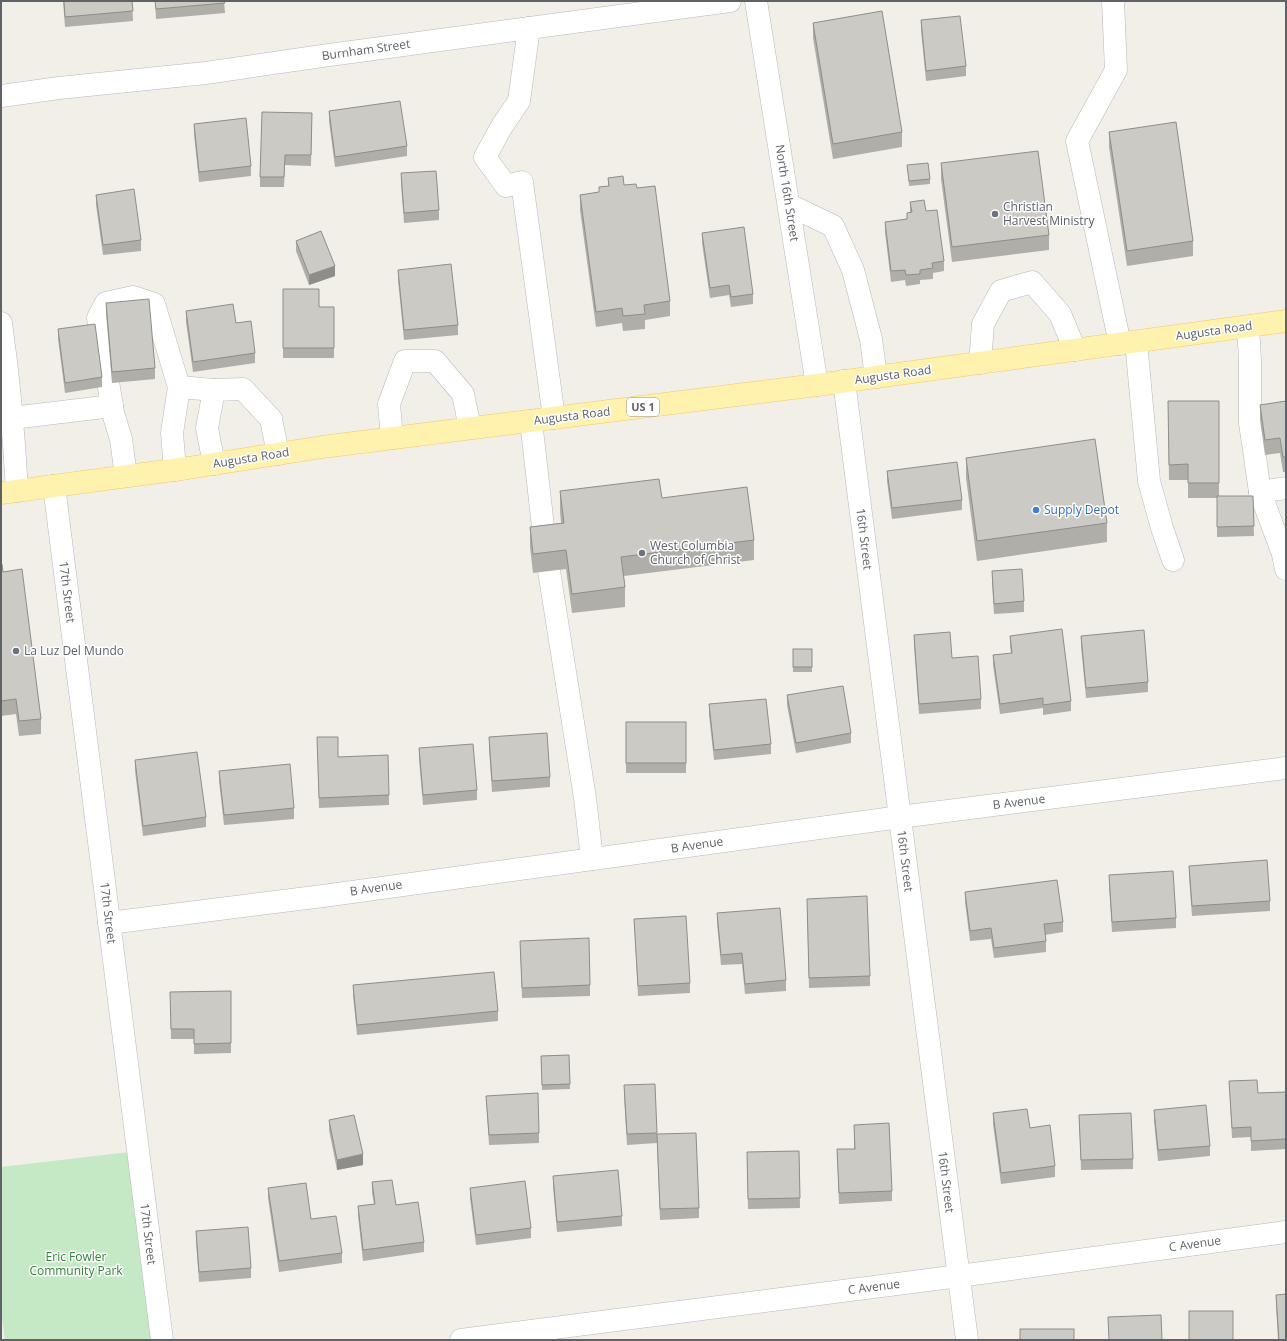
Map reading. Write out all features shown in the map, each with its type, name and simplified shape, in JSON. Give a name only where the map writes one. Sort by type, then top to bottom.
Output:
[{"type":"main road","name":"Augusta Road","points":[[9,492],[175,470],[392,438],[817,385],[1286,321]]},
{"type":"street","name":"Burnham Street","points":[[1,96],[59,88],[206,73],[730,1]]},
{"type":"street","name":"North 16th Street","points":[[756,1],[817,385]]},
{"type":"street","points":[[1113,1],[1116,70],[1077,141],[1128,343],[1149,481],[1162,528],[1173,560]]},
{"type":"street","points":[[529,28],[519,101],[502,126],[485,157],[506,186],[522,182],[554,418]]},
{"type":"street","points":[[789,205],[833,226],[853,270],[871,339],[876,377]]},
{"type":"street","points":[[980,363],[983,324],[1002,292],[1032,282],[1060,314],[1075,350]]},
{"type":"street","points":[[126,476],[121,440],[112,406],[98,318],[106,303],[133,297],[154,304],[179,387],[172,433],[175,470]]},
{"type":"street","points":[[1,323],[12,418],[9,492]]},
{"type":"street","points":[[1248,327],[1250,360],[1250,423],[1260,492],[1283,554],[1286,569]]},
{"type":"street","points":[[392,438],[389,404],[405,361],[435,361],[463,394],[470,428]]},
{"type":"street","name":"16th Street","points":[[844,381],[967,1340]]},
{"type":"street","points":[[179,387],[214,390],[243,389],[271,420],[278,454]]},
{"type":"street","points":[[214,390],[207,428],[214,464]]},
{"type":"street","points":[[12,418],[112,406]]},
{"type":"street","points":[[531,421],[545,544]]},
{"type":"street","name":"17th Street","points":[[54,486],[162,1340]]},
{"type":"street","points":[[1260,492],[1286,488]]},
{"type":"street","points":[[549,571],[592,859]]},
{"type":"street","name":"B Avenue","points":[[109,923],[900,817],[1286,768]]},
{"type":"street","name":"C Avenue","points":[[461,1340],[1286,1232]]},
{"type":"green space","name":"Eric Fowler Community Park","points":[[138,1151],[162,1340],[5,1340],[1,1311],[1,1167]]},
{"type":"building","points":[[64,1],[132,1],[133,11],[65,17]]},
{"type":"building","points":[[155,1],[224,1],[225,3],[156,9]]},
{"type":"building","points":[[882,11],[902,132],[833,144],[813,23]]},
{"type":"building","points":[[960,16],[966,66],[926,71],[921,20]]},
{"type":"building","points":[[400,101],[407,146],[335,157],[329,111]]},
{"type":"building","points":[[262,112],[312,113],[311,155],[285,155],[284,177],[260,177]]},
{"type":"building","points":[[246,118],[251,166],[199,172],[194,124]]},
{"type":"building","points":[[1176,122],[1193,241],[1127,251],[1109,132]]},
{"type":"building","name":"Christian Harvest Ministry","points":[[1038,151],[1049,235],[952,247],[941,163]]},
{"type":"building","points":[[928,163],[930,179],[909,181],[907,165]]},
{"type":"building","points":[[436,171],[439,210],[404,213],[401,173]]},
{"type":"building","points":[[623,176],[624,185],[636,184],[637,188],[655,186],[670,301],[644,305],[645,314],[623,316],[622,308],[596,312],[580,195],[599,192],[599,187],[609,186],[608,178]]},
{"type":"building","points":[[134,189],[141,240],[103,245],[96,195]]},
{"type":"building","points":[[924,200],[926,211],[937,210],[944,261],[932,263],[933,268],[920,270],[920,274],[906,275],[905,270],[891,271],[885,222],[907,219],[907,213],[912,212],[910,202]]},
{"type":"building","points":[[744,227],[753,294],[731,297],[729,285],[710,288],[702,233]]},
{"type":"building","points":[[321,231],[335,266],[309,275],[296,241]]},
{"type":"building","points":[[451,264],[458,325],[404,330],[398,270]]},
{"type":"building","points":[[283,289],[319,289],[319,307],[334,307],[334,348],[283,348]]},
{"type":"building","points":[[149,299],[155,368],[112,372],[106,303]]},
{"type":"building","points":[[233,304],[236,323],[251,321],[255,353],[193,362],[186,311]]},
{"type":"building","points":[[95,324],[102,377],[65,383],[58,329]]},
{"type":"building","points":[[1168,401],[1219,401],[1219,483],[1188,483],[1188,464],[1169,465]]},
{"type":"building","points":[[1286,401],[1286,457],[1283,457],[1280,438],[1265,440],[1260,405]]},
{"type":"building","name":"Supply Depot","points":[[1095,439],[1107,523],[977,541],[966,458]]},
{"type":"building","points":[[957,462],[962,500],[892,508],[887,471]]},
{"type":"building","name":"West Columbia Church of Christ","points":[[659,479],[662,498],[747,487],[754,540],[621,557],[625,587],[572,594],[566,550],[533,554],[530,527],[564,523],[560,491]]},
{"type":"building","points":[[1217,496],[1253,496],[1254,526],[1217,527]]},
{"type":"building","name":"La Luz Del Mundo","points":[[1,564],[3,572],[22,569],[41,719],[19,721],[16,699],[1,701]]},
{"type":"building","points":[[1022,569],[1024,601],[994,604],[992,571]]},
{"type":"building","points":[[1062,629],[1071,701],[1043,705],[1043,698],[1000,704],[993,655],[1012,653],[1010,636]]},
{"type":"building","points":[[1144,630],[1148,682],[1086,688],[1081,636]]},
{"type":"building","points":[[950,632],[952,658],[978,656],[981,699],[919,704],[914,635]]},
{"type":"building","points":[[793,649],[812,649],[812,667],[793,667]]},
{"type":"building","points":[[843,686],[851,733],[796,743],[787,695]]},
{"type":"building","points":[[766,699],[771,744],[714,750],[709,704]]},
{"type":"building","points":[[626,722],[686,722],[686,763],[626,763]]},
{"type":"building","points":[[547,733],[550,777],[492,781],[489,737]]},
{"type":"building","points":[[317,737],[338,737],[338,757],[388,755],[389,795],[319,798]]},
{"type":"building","points":[[473,744],[477,790],[423,795],[419,748]]},
{"type":"building","points":[[197,752],[206,817],[143,826],[135,760]]},
{"type":"building","points":[[290,764],[294,808],[224,815],[219,771]]},
{"type":"building","points":[[1267,860],[1270,901],[1192,906],[1189,866]]},
{"type":"building","points":[[1173,871],[1176,918],[1112,922],[1109,875]]},
{"type":"building","points":[[1057,880],[1063,922],[1044,924],[1046,941],[994,948],[991,928],[970,931],[965,892]]},
{"type":"building","points":[[867,896],[870,976],[809,978],[807,899]]},
{"type":"building","points":[[780,908],[786,980],[745,984],[742,953],[721,955],[717,913]]},
{"type":"building","points":[[686,916],[690,983],[638,986],[634,919]]},
{"type":"building","points":[[589,938],[590,985],[522,988],[520,941]]},
{"type":"building","points":[[494,972],[498,1011],[357,1025],[353,985]]},
{"type":"building","points":[[231,991],[231,1043],[194,1044],[194,1029],[171,1029],[170,992]]},
{"type":"building","points":[[569,1055],[570,1084],[542,1085],[541,1056]]},
{"type":"building","points":[[1257,1080],[1258,1093],[1286,1092],[1286,1139],[1251,1141],[1251,1127],[1232,1128],[1229,1081]]},
{"type":"building","points":[[655,1084],[657,1133],[627,1134],[624,1085]]},
{"type":"building","points":[[538,1093],[539,1133],[489,1135],[486,1096]]},
{"type":"building","points":[[1206,1105],[1210,1146],[1158,1150],[1154,1110]]},
{"type":"building","points":[[1027,1109],[1030,1128],[1050,1125],[1055,1166],[1001,1173],[993,1113]]},
{"type":"building","points":[[1131,1113],[1133,1159],[1081,1160],[1079,1115]]},
{"type":"building","points":[[354,1115],[363,1154],[337,1160],[329,1120]]},
{"type":"building","points":[[889,1123],[892,1191],[839,1193],[837,1149],[855,1149],[854,1125]]},
{"type":"building","points":[[696,1133],[699,1208],[660,1209],[657,1134]]},
{"type":"building","points":[[799,1151],[800,1198],[748,1199],[747,1152]]},
{"type":"building","points":[[618,1170],[622,1216],[557,1222],[553,1176]]},
{"type":"building","points":[[392,1180],[396,1205],[418,1202],[424,1242],[363,1250],[358,1206],[375,1204],[372,1182]]},
{"type":"building","points":[[525,1181],[531,1228],[476,1235],[470,1188]]},
{"type":"building","points":[[306,1183],[311,1219],[336,1216],[342,1253],[279,1261],[268,1188]]},
{"type":"building","points":[[248,1227],[251,1268],[199,1272],[196,1231]]},
{"type":"building","points":[[1286,1294],[1286,1340],[1279,1340],[1276,1295]]},
{"type":"building","points":[[1189,1311],[1233,1311],[1233,1340],[1189,1340]]},
{"type":"building","points":[[1161,1315],[1162,1340],[1109,1340],[1108,1317]]},
{"type":"building","points":[[1020,1329],[1074,1329],[1074,1340],[1020,1340]]},
{"type":"place","name":"Christian Harvest Ministry","points":[[995,214]]},
{"type":"place","name":"Supply Depot","points":[[1036,510]]},
{"type":"place","name":"West Columbia Church of Christ","points":[[642,553]]},
{"type":"place","name":"La Luz Del Mundo","points":[[16,651]]}]
